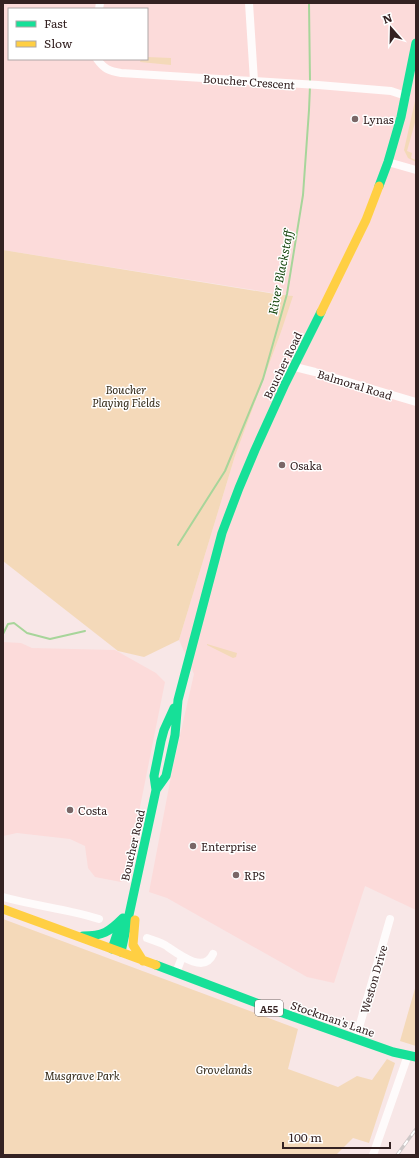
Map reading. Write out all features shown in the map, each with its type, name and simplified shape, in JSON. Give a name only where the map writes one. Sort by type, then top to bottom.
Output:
[{"type":"main road","name":"Boucher Road","points":[[116,950],[128,928],[131,904],[156,790],[166,776],[175,735],[178,700],[222,534],[239,488],[285,384],[295,367],[363,226],[388,162],[406,96],[416,43]]},
{"type":"main road","points":[[136,882],[133,945],[143,961]]},
{"type":"main road","name":"Boucher Road","points":[[116,950],[118,928],[131,904]]},
{"type":"main road","name":"Stockman's Lane","points":[[3,909],[283,1013],[393,1052],[412,1056]]},
{"type":"main road","points":[[74,935],[101,935],[107,933],[123,918]]},
{"type":"street","points":[[249,3],[254,81]]},
{"type":"street","name":"Boucher Crescent","points":[[98,60],[109,71],[120,73],[318,85],[391,91],[406,96]]},
{"type":"street","points":[[388,162],[416,170]]},
{"type":"street","name":"Balmoral Road","points":[[295,367],[416,402]]},
{"type":"street","points":[[3,898],[99,918]]},
{"type":"street","points":[[15,914],[23,903]]},
{"type":"street","name":"Weston Drive","points":[[356,1038],[390,920]]},
{"type":"street","points":[[147,938],[163,944],[182,957],[200,963],[211,959],[213,954]]},
{"type":"street","points":[[176,973],[182,957]]},
{"type":"street","points":[[373,1155],[412,1056]]},
{"type":"shaded area","points":[[3,3],[416,3],[416,910],[365,886],[334,983],[307,977],[167,898],[149,892],[173,766],[194,674],[179,640],[235,456],[281,332],[292,296],[3,250]]},
{"type":"shaded area","points":[[3,642],[21,643],[32,648],[115,650],[156,673],[165,682],[126,877],[121,882],[95,877],[88,868],[85,846],[70,839],[17,833],[3,836]]},
{"type":"green space","points":[[148,57],[171,58],[171,65],[140,62],[141,60],[148,60]]},
{"type":"green space","points":[[415,101],[416,119],[407,151],[412,153],[411,158],[416,160],[416,162],[408,158],[404,150]]},
{"type":"green space","name":"Boucher Playing Fields","points":[[3,250],[293,296],[235,456],[179,640],[144,657],[118,651],[3,561]]},
{"type":"green space","points":[[207,644],[237,653],[236,657],[233,658]]},
{"type":"green space","points":[[3,919],[298,1029],[288,1069],[338,1087],[357,1076],[372,1080],[387,1059],[395,1063],[369,1143],[353,1138],[336,1155],[3,1155]]},
{"type":"green space","points":[[416,985],[416,1046],[400,1041]]},
{"type":"waterway","name":"River Blackstaff","points":[[309,3],[310,82]]},
{"type":"waterway","name":"River Blackstaff","points":[[178,545],[225,471],[263,379],[287,294],[303,195],[310,86]]},
{"type":"waterway","name":"River Blackstaff","points":[[3,634],[8,624],[14,623],[27,633],[50,639],[85,631]]},
{"type":"railway","points":[[397,1155],[416,1129]]},
{"type":"traffic: fast","points":[[379,186],[388,162],[401,117],[416,43]]},
{"type":"traffic: fast","points":[[156,790],[166,776],[175,735],[178,700],[222,533],[255,450],[285,384],[321,312]]},
{"type":"traffic: fast","points":[[121,952],[156,790],[154,776],[161,741],[164,730],[174,708]]},
{"type":"traffic: fast","points":[[83,936],[101,934],[114,927],[123,918]]},
{"type":"traffic: fast","points":[[112,949],[121,922]]},
{"type":"traffic: fast","points":[[156,965],[283,1013],[393,1052],[416,1057]]},
{"type":"traffic: slow","points":[[321,312],[366,220],[379,186]]},
{"type":"traffic: slow","points":[[3,909],[156,965]]},
{"type":"traffic: slow","points":[[135,920],[133,945],[143,961]]},
{"type":"place","name":"Lynas","points":[[355,119]]},
{"type":"place","name":"Osaka","points":[[282,465]]},
{"type":"place","name":"Costa","points":[[70,810]]},
{"type":"place","name":"Enterprise","points":[[193,846]]},
{"type":"place","name":"RPS","points":[[236,875]]},
{"type":"park label","name":"Grovelands","points":[[224,1069]]},
{"type":"park label","name":"Musgrave Park","points":[[82,1075]]}]
